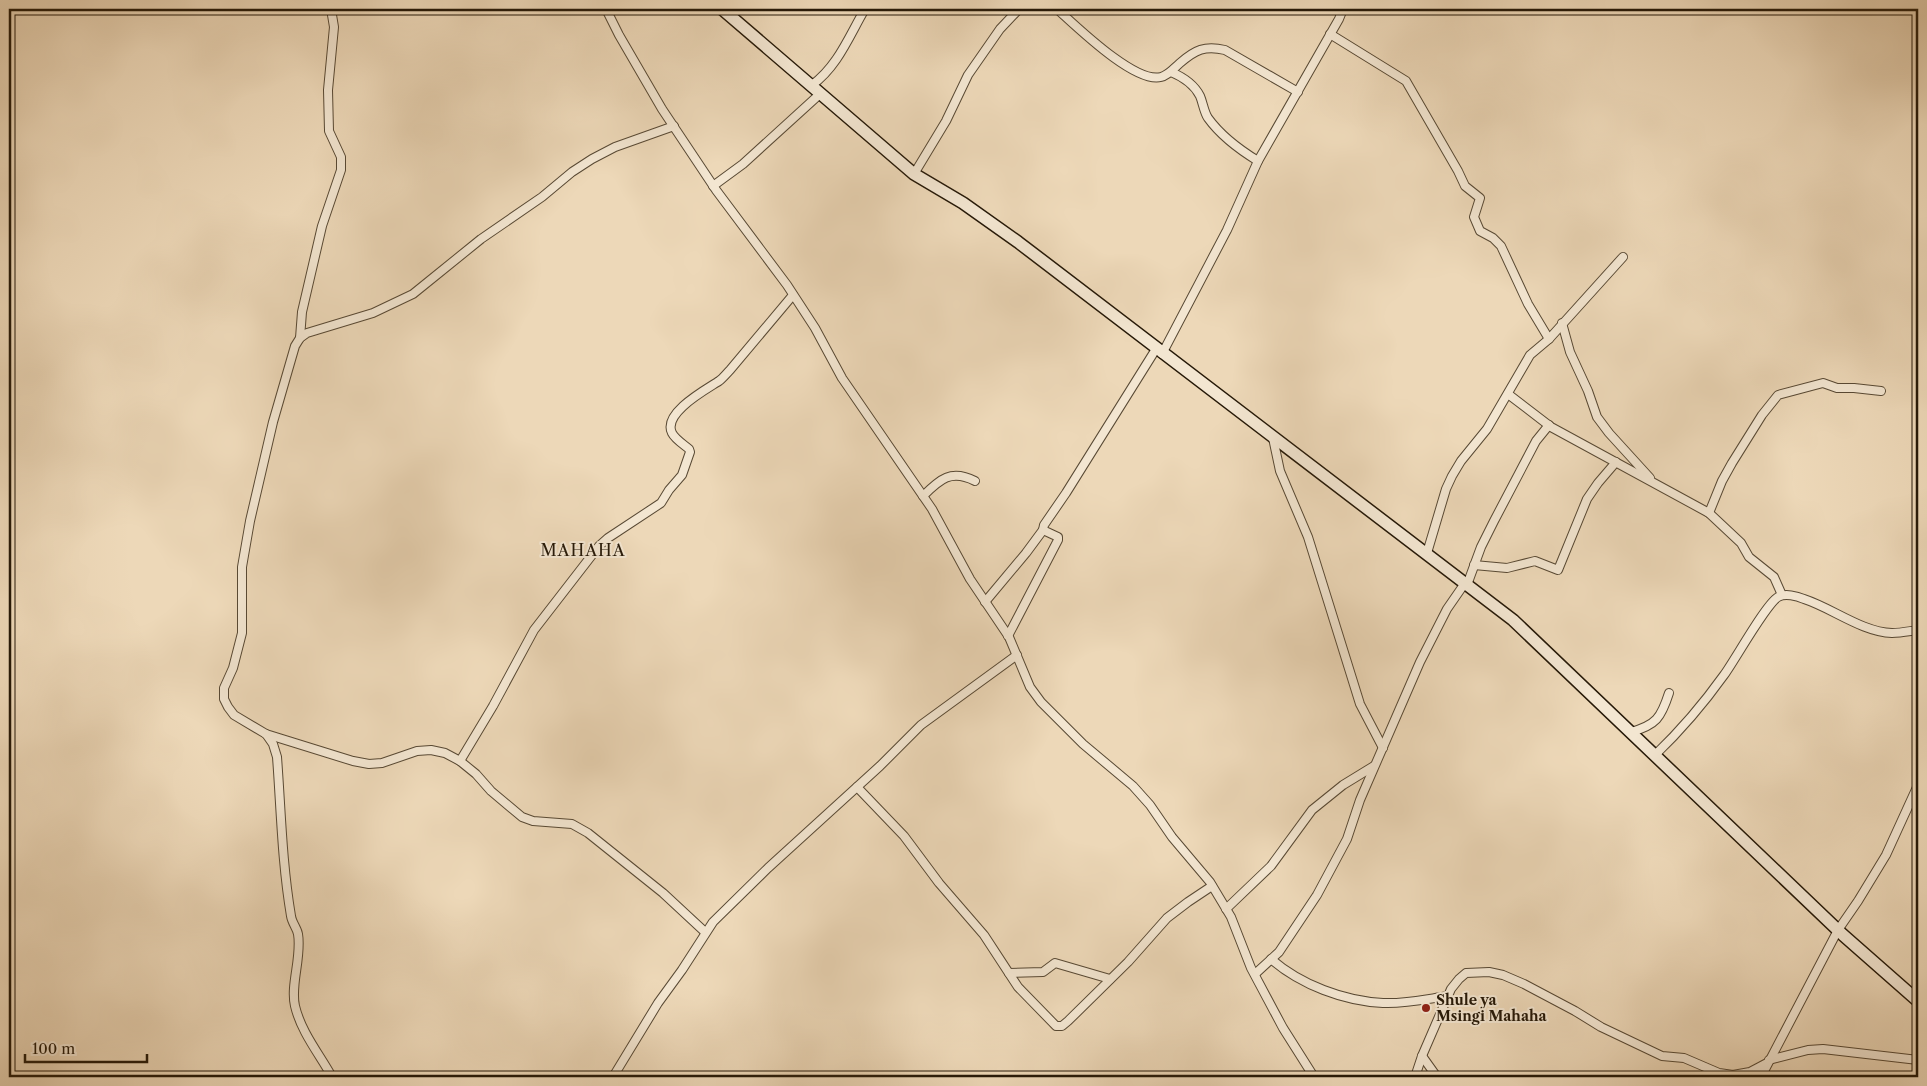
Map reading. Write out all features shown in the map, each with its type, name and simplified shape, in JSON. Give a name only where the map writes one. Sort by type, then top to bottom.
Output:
[{"type":"main road","points":[[722,9],[914,174],[963,203],[1018,242],[1159,352],[1512,620],[1838,930],[1918,1001]]},
{"type":"street","points":[[300,338],[302,312],[322,226],[341,170],[341,157],[329,131],[328,90],[334,27],[330,9]]},
{"type":"street","points":[[606,9],[662,110],[713,186],[793,295],[815,328],[842,378],[923,496],[970,579],[1008,636],[1030,687],[1041,702],[1083,744],[1133,786],[1150,805],[1172,837],[1212,886],[1226,909],[1255,974],[1283,1028],[1314,1077]]},
{"type":"street","points":[[812,85],[832,66],[865,9]]},
{"type":"street","points":[[914,174],[946,120],[968,75],[1000,29],[1019,9]]},
{"type":"street","points":[[1057,9],[1120,63],[1145,76],[1160,77],[1171,72],[1204,47],[1213,47],[1224,50],[1298,92]]},
{"type":"street","points":[[986,602],[1043,530],[1052,512],[1159,352],[1222,239],[1258,161],[1343,9]]},
{"type":"street","points":[[1330,34],[1406,81],[1465,186],[1480,198],[1474,217],[1480,231],[1493,238],[1501,246],[1528,304],[1549,339]]},
{"type":"street","points":[[1171,72],[1188,81],[1194,88],[1208,117],[1216,128],[1238,149],[1258,161]]},
{"type":"street","points":[[713,186],[743,164],[821,93]]},
{"type":"street","points":[[674,126],[615,147],[592,159],[572,172],[537,201],[472,246],[414,294],[373,313],[308,333],[300,338],[295,346],[273,422],[250,520],[242,567],[242,633],[233,668],[224,688],[224,699],[231,711],[251,726],[266,734],[369,764],[382,763],[417,752],[431,750],[445,752],[476,774],[491,791],[522,817],[533,822],[572,824],[588,833],[663,893],[705,932]]},
{"type":"street","points":[[1426,553],[1446,489],[1452,476],[1461,461],[1487,429],[1530,355],[1549,339],[1623,257]]},
{"type":"street","points":[[460,761],[493,706],[534,630],[567,586],[599,546],[661,503],[682,475],[690,452],[672,434],[671,430],[674,419],[692,398],[720,380],[730,370],[793,295]]},
{"type":"street","points":[[1562,323],[1570,352],[1588,391],[1597,417],[1654,483]]},
{"type":"street","points":[[1709,513],[1722,481],[1732,463],[1778,394],[1823,383],[1837,388],[1854,388],[1881,392]]},
{"type":"street","points":[[1508,394],[1549,425],[1709,513],[1741,543],[1749,556],[1774,577],[1782,595]]},
{"type":"street","points":[[1255,974],[1279,952],[1317,895],[1347,839],[1360,800],[1420,662],[1447,609],[1466,584],[1481,546],[1518,473],[1541,433],[1549,425]]},
{"type":"street","points":[[1273,438],[1280,471],[1308,537],[1360,704],[1383,748]]},
{"type":"street","points":[[1474,565],[1508,568],[1535,561],[1558,570],[1587,499],[1616,462]]},
{"type":"street","points":[[923,496],[944,478],[952,476],[966,477],[975,481]]},
{"type":"street","points":[[1008,636],[1058,540],[1058,536],[1043,530]]},
{"type":"street","points":[[1655,755],[1677,734],[1712,691],[1774,600],[1782,595],[1796,596],[1829,608],[1858,624],[1890,633],[1918,630]]},
{"type":"street","points":[[613,1077],[658,1003],[682,970],[705,932],[719,915],[921,725],[1016,655]]},
{"type":"street","points":[[1631,732],[1654,723],[1669,693]]},
{"type":"street","points":[[266,734],[272,744],[276,757],[282,849],[292,919],[298,933],[298,957],[294,992],[295,1005],[301,1024],[332,1077]]},
{"type":"street","points":[[1226,909],[1272,866],[1312,810],[1343,785],[1375,766]]},
{"type":"street","points":[[1761,1077],[1838,930],[1886,855],[1918,785]]},
{"type":"street","points":[[857,787],[910,844],[939,884],[984,935],[1009,974],[1036,1007],[1053,1024],[1059,1026],[1068,1021],[1167,918],[1212,886]]},
{"type":"street","points":[[1271,959],[1298,979],[1331,992],[1358,999],[1383,1002],[1416,1001],[1448,996]]},
{"type":"street","points":[[1009,974],[1043,972],[1055,963],[1110,979]]},
{"type":"street","points":[[1415,1077],[1448,996],[1459,979],[1466,973],[1489,972],[1503,974],[1575,1011],[1601,1027],[1662,1056],[1684,1058],[1719,1073],[1733,1075],[1750,1072],[1768,1062],[1808,1050],[1824,1049],[1918,1060]]},
{"type":"street","points":[[1422,1056],[1438,1077]]},
{"type":"place","name":"Shule ya Msingi Mahaha","points":[[1426,1008]]},
{"type":"district","name":"MAHAHA","points":[[583,550]]}]
